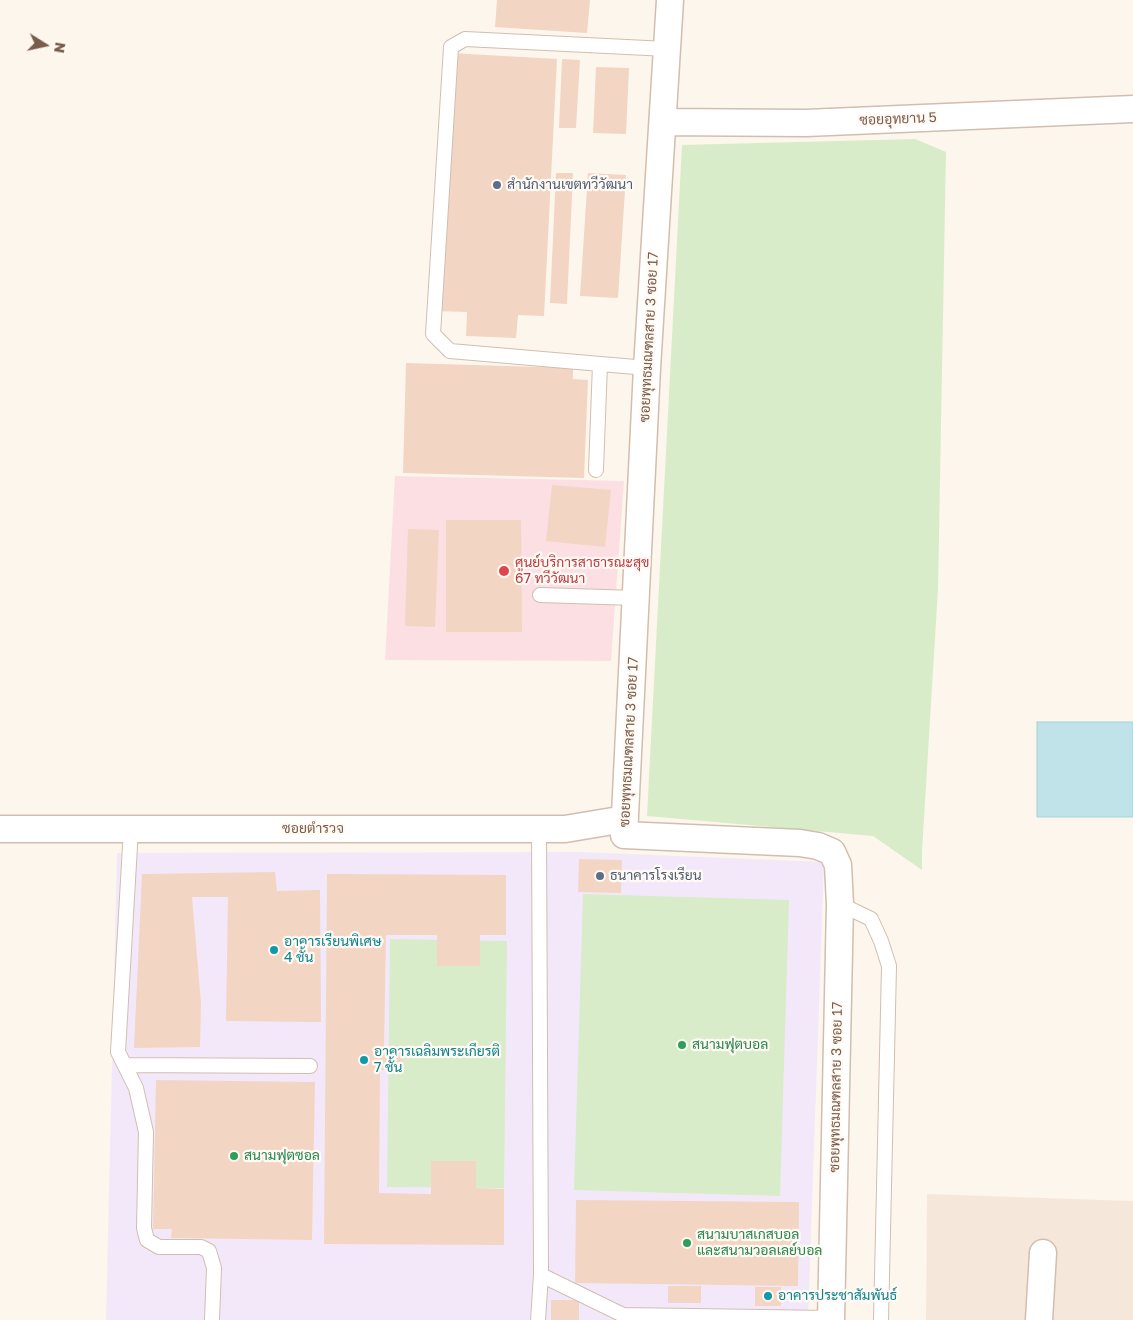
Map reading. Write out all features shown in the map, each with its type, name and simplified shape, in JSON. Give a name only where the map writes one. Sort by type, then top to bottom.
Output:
[{"type":"street","name":"ซอยพุทธมณฑลสาย 3 ซอย 17","points":[[670,0],[647,368],[624,835],[800,843],[818,846],[832,852],[838,865],[840,904],[831,1319]]},
{"type":"street","name":"ซอยอุทยาน 5","points":[[662,122],[806,123],[1133,109]]},
{"type":"street","name":"ซอยตำรวจ","points":[[0,830],[539,829],[565,828],[625,819]]},
{"type":"street","points":[[1039,1320],[1043,1253]]},
{"type":"lane","points":[[647,368],[450,351],[433,334],[451,47],[465,39],[667,48]]},
{"type":"lane","points":[[596,470],[600,364]]},
{"type":"lane","points":[[540,595],[636,598]]},
{"type":"lane","points":[[131,829],[118,1052],[136,1088],[146,1132],[144,1228],[147,1240],[159,1247],[201,1247],[209,1251],[214,1268],[212,1320]]},
{"type":"lane","points":[[538,1320],[541,1275],[539,829]]},
{"type":"lane","points":[[840,904],[871,919],[882,941],[889,966],[881,1320]]},
{"type":"lane","points":[[125,1065],[310,1066]]},
{"type":"lane","points":[[541,1275],[617,1317],[831,1319]]},
{"type":"shaded area","name":"ศูนย์บริการสาธารณะสุข 67 ทวีวัฒนา","points":[[395,476],[624,481],[611,661],[385,660]]},
{"type":"shaded area","points":[[580,852],[824,862],[808,1320],[106,1320],[117,853]]},
{"type":"shaded area","points":[[927,1194],[1133,1201],[1133,1320],[926,1320]]},
{"type":"green space","points":[[915,139],[946,152],[938,589],[922,870],[873,836],[647,816],[682,145]]},
{"type":"green space","name":"สนามฟุตบอล","points":[[583,894],[789,900],[780,1196],[574,1190]]},
{"type":"green space","points":[[390,939],[507,941],[504,1188],[387,1187]]},
{"type":"water","points":[[1037,722],[1133,722],[1133,817],[1037,817]]},
{"type":"building","points":[[497,0],[590,0],[587,33],[495,27]]},
{"type":"building","name":"สำนักงานเขตทวีวัฒนา","points":[[451,53],[557,59],[544,316],[518,315],[516,338],[466,336],[467,312],[437,311]]},
{"type":"building","points":[[562,59],[580,60],[576,128],[559,128]]},
{"type":"building","points":[[596,67],[629,68],[626,134],[593,133]]},
{"type":"building","points":[[556,173],[573,173],[567,304],[550,303]]},
{"type":"building","points":[[588,173],[626,175],[618,298],[580,296]]},
{"type":"building","points":[[406,363],[573,368],[573,379],[588,380],[584,478],[403,473]]},
{"type":"building","points":[[552,485],[611,490],[605,547],[546,541]]},
{"type":"building","points":[[446,520],[521,520],[522,632],[446,632]]},
{"type":"building","points":[[408,529],[439,530],[435,627],[405,626]]},
{"type":"building","name":"ธนาคารโรงเรียน","points":[[579,859],[622,860],[621,893],[578,892]]},
{"type":"building","name":"อาคารเรียนพิเศษ 4 ชั้น","points":[[275,872],[277,891],[320,890],[321,1022],[226,1021],[228,897],[192,897],[201,1003],[200,1047],[134,1048],[142,874]]},
{"type":"building","name":"อาคารเฉลิมพระเกียรติ 7 ชั้น","points":[[327,874],[506,875],[506,935],[480,935],[480,966],[437,966],[437,935],[386,935],[384,1050],[403,1050],[403,1070],[380,1070],[379,1193],[431,1194],[431,1161],[476,1161],[476,1188],[504,1189],[504,1245],[324,1244]]},
{"type":"building","name":"สนามฟุตซอล","points":[[156,1080],[315,1082],[312,1240],[171,1238],[172,1229],[153,1229]]},
{"type":"building","name":"สนามบาสเกสบอล และสนามวอลเลย์บอล","points":[[576,1200],[799,1202],[798,1286],[575,1283]]},
{"type":"building","points":[[668,1286],[701,1286],[701,1303],[668,1303]]},
{"type":"building","name":"อาคารประชาสัมพันธ์","points":[[755,1287],[781,1287],[781,1306],[755,1306]]},
{"type":"building","points":[[551,1300],[579,1300],[579,1320],[551,1320]]},
{"type":"place","name":"สำนักงานเขตทวีวัฒนา","points":[[497,185]]},
{"type":"place","name":"ศูนย์บริการสาธารณะสุข 67 ทวีวัฒนา","points":[[504,571]]},
{"type":"place","name":"ธนาคารโรงเรียน","points":[[600,876]]},
{"type":"place","name":"อาคารเรียนพิเศษ 4 ชั้น","points":[[274,950]]},
{"type":"place","name":"สนามฟุตบอล","points":[[682,1045]]},
{"type":"place","name":"อาคารเฉลิมพระเกียรติ 7 ชั้น","points":[[364,1060]]},
{"type":"place","name":"สนามฟุตซอล","points":[[234,1156]]},
{"type":"place","name":"สนามบาสเกสบอล และสนามวอลเลย์บอล","points":[[687,1243]]},
{"type":"place","name":"อาคารประชาสัมพันธ์","points":[[768,1296]]}]
